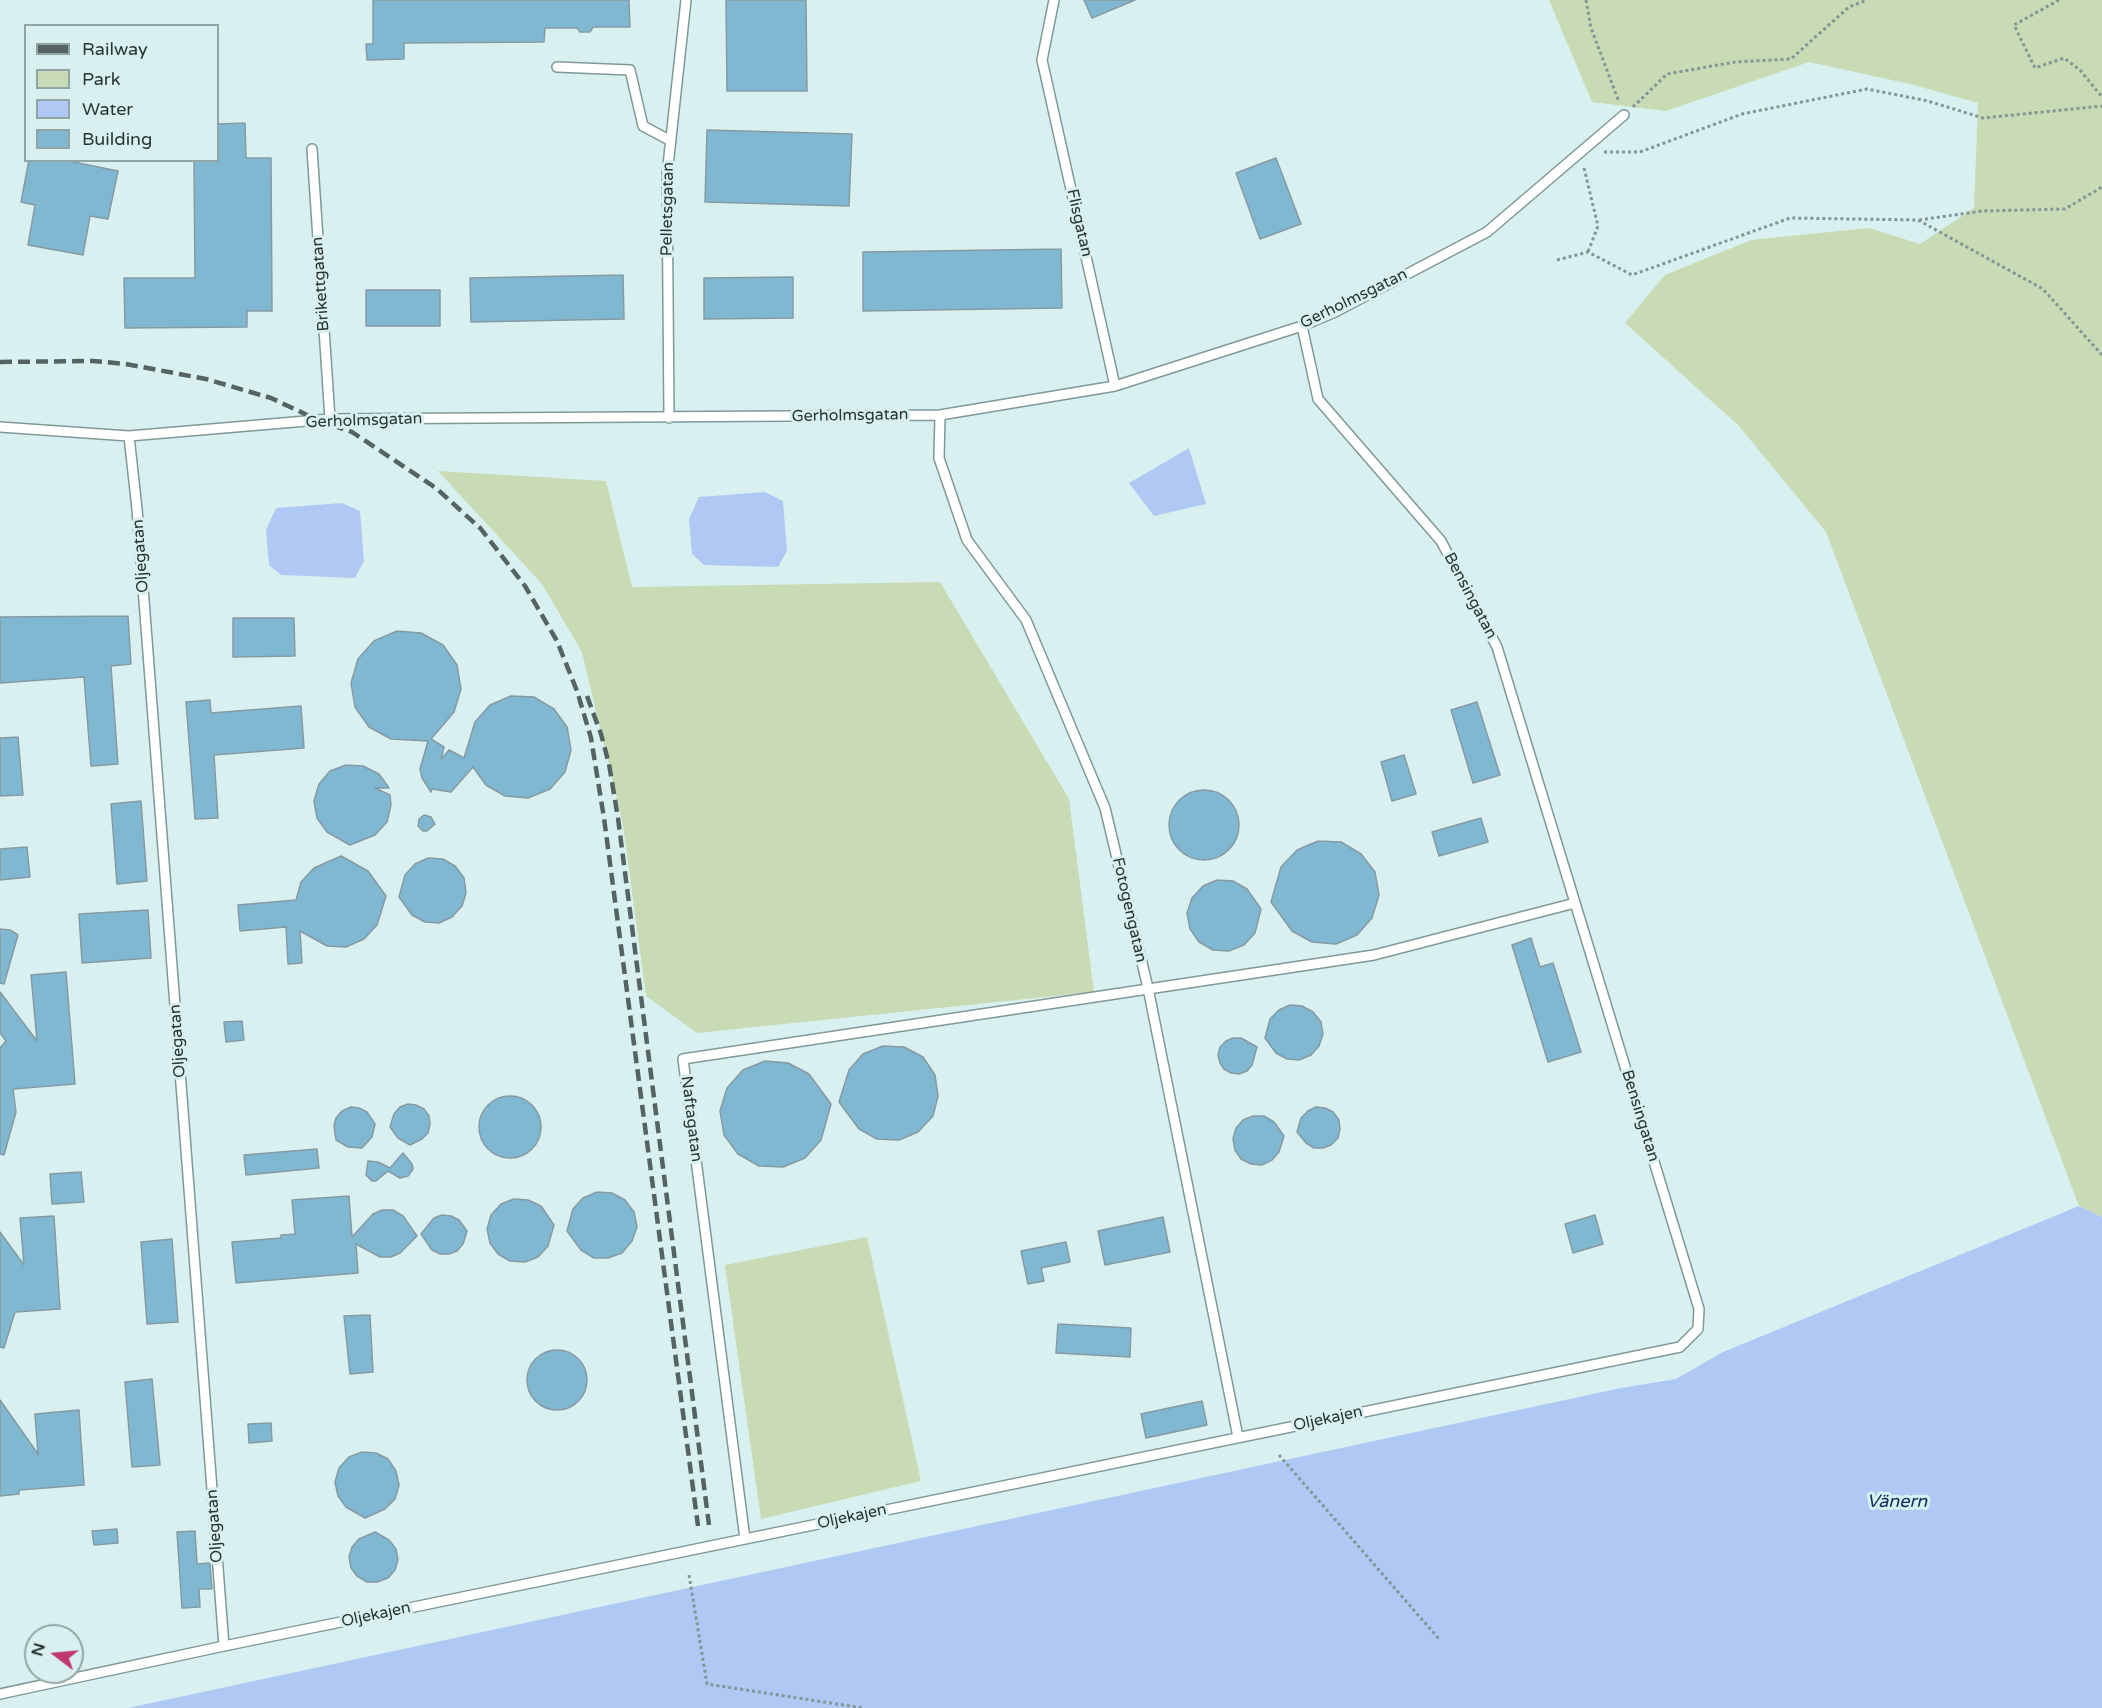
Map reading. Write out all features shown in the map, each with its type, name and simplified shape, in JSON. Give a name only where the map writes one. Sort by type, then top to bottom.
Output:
[{"type":"lane","name":"Pelletsgatan","points":[[669,418],[667,174],[686,0]]},
{"type":"lane","name":"Flisgatan","points":[[1054,0],[1042,60],[1115,386]]},
{"type":"lane","points":[[557,67],[630,70],[643,126],[671,141]]},
{"type":"lane","name":"Gerholmsgatan","points":[[0,427],[129,436],[330,419],[940,415],[1115,386],[1302,326],[1335,312],[1487,232],[1624,116]]},
{"type":"lane","name":"Brikettgatan","points":[[312,149],[330,419]]},
{"type":"lane","name":"Bensingatan","points":[[1302,326],[1318,399],[1441,541],[1497,647],[1699,1309],[1698,1329]]},
{"type":"lane","name":"Fotogengatan","points":[[940,415],[939,458],[967,540],[1026,620],[1105,808],[1148,988],[1238,1437]]},
{"type":"lane","name":"Oljegatan","points":[[129,436],[137,508],[224,1646]]},
{"type":"lane","points":[[1148,988],[1374,955],[1575,903]]},
{"type":"lane","name":"Naftagatan","points":[[745,1539],[683,1059],[1148,988]]},
{"type":"lane","name":"Oljekajen","points":[[0,1694],[1680,1347],[1698,1329]]},
{"type":"path","points":[[1586,0],[1591,28],[1624,116],[1667,74],[1735,62],[1791,59],[1849,7],[1867,0]]},
{"type":"path","points":[[2060,0],[2014,25],[2035,68],[2064,58],[2080,70],[2102,97]]},
{"type":"path","points":[[1588,252],[1598,226],[1580,152],[1640,152],[1742,114],[1867,89],[1928,101],[1983,118],[2102,106]]},
{"type":"path","points":[[1557,260],[1588,252],[1632,275],[1790,218],[1918,220],[1982,211],[2065,209],[2102,187]]},
{"type":"path","points":[[1918,220],[2043,289],[2102,355]]},
{"type":"path","points":[[1279,1455],[1439,1639]]},
{"type":"path","points":[[689,1575],[707,1684],[863,1708]]},
{"type":"green space","points":[[1549,0],[2102,0],[2102,1217],[2079,1206],[1826,532],[1739,426],[1625,323],[1665,275],[1751,240],[1869,228],[1920,244],[1974,208],[1978,103],[1910,84],[1809,62],[1666,111],[1592,102]]},
{"type":"green space","points":[[438,471],[606,481],[632,587],[940,582],[1069,799],[1094,992],[697,1033],[646,996],[623,825],[582,652],[542,584]]},
{"type":"green space","points":[[867,1237],[921,1481],[761,1519],[725,1265]]},
{"type":"water","points":[[1189,448],[1206,504],[1154,516],[1129,483]]},
{"type":"water","points":[[765,492],[783,501],[787,551],[778,567],[704,565],[692,554],[689,519],[699,497]]},
{"type":"water","points":[[342,503],[360,511],[364,561],[355,578],[281,575],[269,565],[266,530],[276,508]]},
{"type":"water","name":"Vänern","points":[[2079,1206],[2102,1217],[2102,1708],[128,1708],[1621,1388],[1676,1379],[1723,1352]]},
{"type":"building","points":[[373,0],[629,0],[630,27],[593,27],[590,32],[580,32],[577,28],[545,28],[544,42],[404,43],[404,59],[367,60],[366,44],[373,44]]},
{"type":"building","points":[[726,0],[806,0],[807,91],[727,91]]},
{"type":"building","points":[[1084,0],[1135,0],[1092,18]]},
{"type":"building","points":[[245,123],[246,158],[271,158],[272,311],[247,311],[247,327],[125,328],[124,278],[195,278],[194,162],[219,162],[219,124]]},
{"type":"building","points":[[707,130],[852,134],[849,206],[705,202]]},
{"type":"building","points":[[1276,158],[1301,224],[1260,239],[1236,173]]},
{"type":"building","points":[[29,162],[74,162],[118,171],[108,219],[90,216],[83,255],[28,245],[35,205],[21,202]]},
{"type":"building","points":[[1061,249],[1062,308],[863,311],[863,252]]},
{"type":"building","points":[[623,275],[624,319],[471,322],[470,278]]},
{"type":"building","points":[[793,277],[793,318],[704,319],[704,278]]},
{"type":"building","points":[[366,290],[440,290],[440,326],[366,326]]},
{"type":"building","points":[[128,616],[131,664],[111,666],[118,764],[91,766],[84,677],[0,683],[0,617]]},
{"type":"building","points":[[233,618],[294,618],[295,656],[233,657]]},
{"type":"building","points":[[397,631],[421,633],[443,645],[457,665],[461,689],[454,712],[431,739],[444,747],[441,759],[449,750],[464,758],[475,722],[490,705],[511,696],[534,697],[554,709],[567,727],[571,750],[565,772],[550,789],[528,798],[505,796],[486,785],[473,767],[451,792],[432,789],[431,792],[422,778],[420,769],[428,741],[391,739],[369,727],[355,707],[351,683],[358,659],[374,641]]},
{"type":"building","points":[[210,700],[211,713],[301,706],[304,748],[214,755],[218,818],[195,819],[186,702]]},
{"type":"building","points":[[1477,702],[1500,775],[1473,783],[1451,710]]},
{"type":"building","points":[[18,737],[23,795],[0,796],[0,738]]},
{"type":"building","points":[[1404,755],[1416,794],[1392,801],[1381,762]]},
{"type":"building","points":[[346,765],[363,766],[379,774],[389,788],[375,788],[390,795],[391,805],[387,822],[375,835],[350,845],[327,832],[317,818],[314,801],[319,784],[330,771]]},
{"type":"building","points":[[1197,790],[1211,790],[1224,796],[1233,805],[1239,818],[1239,832],[1229,850],[1211,860],[1197,860],[1184,854],[1175,845],[1169,832],[1169,818],[1175,805],[1184,796]]},
{"type":"building","points":[[141,801],[147,881],[117,884],[111,804]]},
{"type":"building","points":[[424,815],[431,817],[435,824],[427,831],[423,831],[418,826],[419,819]]},
{"type":"building","points":[[1481,818],[1488,842],[1439,856],[1432,832]]},
{"type":"building","points":[[1318,841],[1341,842],[1361,854],[1375,872],[1379,895],[1372,918],[1357,935],[1336,944],[1312,942],[1292,931],[1271,902],[1281,867],[1297,850]]},
{"type":"building","points":[[27,847],[30,877],[0,880],[0,849]]},
{"type":"building","points":[[341,856],[368,871],[386,896],[377,925],[364,939],[346,947],[327,946],[300,931],[302,963],[288,964],[286,927],[240,931],[238,905],[296,900],[301,882],[314,868]]},
{"type":"building","points":[[428,858],[443,859],[455,866],[464,878],[466,893],[462,906],[452,917],[439,923],[425,922],[412,915],[399,897],[405,875],[415,864]]},
{"type":"building","points":[[1217,880],[1233,881],[1247,889],[1261,909],[1255,933],[1244,945],[1229,951],[1213,950],[1199,942],[1190,929],[1187,913],[1192,898],[1203,886]]},
{"type":"building","points":[[148,910],[151,958],[82,963],[79,914]]},
{"type":"building","points":[[0,929],[10,930],[18,935],[4,984],[0,983]]},
{"type":"building","points":[[1531,938],[1540,967],[1553,963],[1581,1052],[1548,1062],[1512,945]]},
{"type":"building","points":[[66,972],[75,1084],[13,1089],[16,1112],[4,1155],[0,1154],[0,1048],[6,1041],[0,1033],[0,992],[37,1041],[31,975]]},
{"type":"building","points":[[1290,1005],[1302,1006],[1313,1012],[1321,1022],[1323,1034],[1319,1046],[1311,1055],[1299,1060],[1287,1059],[1276,1053],[1265,1038],[1270,1019],[1279,1010]]},
{"type":"building","points":[[242,1021],[244,1040],[226,1042],[224,1022]]},
{"type":"building","points":[[1233,1038],[1241,1038],[1257,1047],[1252,1065],[1247,1071],[1239,1074],[1224,1069],[1218,1055],[1220,1047]]},
{"type":"building","points":[[883,1046],[904,1047],[923,1057],[935,1075],[938,1096],[933,1116],[918,1132],[899,1140],[877,1139],[859,1129],[839,1102],[849,1070],[863,1054]]},
{"type":"building","points":[[765,1061],[788,1063],[809,1074],[831,1104],[821,1140],[805,1158],[783,1167],[759,1166],[738,1154],[724,1135],[720,1111],[727,1088],[743,1070]]},
{"type":"building","points":[[504,1096],[516,1096],[532,1105],[539,1115],[541,1127],[539,1139],[532,1149],[516,1158],[504,1158],[493,1153],[484,1144],[479,1133],[479,1121],[484,1110],[493,1101]]},
{"type":"building","points":[[408,1104],[424,1109],[429,1116],[430,1124],[428,1133],[410,1145],[398,1138],[390,1127],[394,1114],[400,1107]]},
{"type":"building","points":[[351,1107],[367,1112],[375,1124],[372,1137],[362,1148],[348,1147],[336,1140],[334,1126],[336,1118],[342,1111]]},
{"type":"building","points":[[1316,1107],[1333,1112],[1339,1120],[1338,1138],[1331,1145],[1323,1148],[1314,1148],[1306,1143],[1297,1132],[1301,1118]]},
{"type":"building","points":[[1253,1116],[1264,1116],[1274,1122],[1284,1136],[1279,1152],[1272,1160],[1262,1165],[1251,1164],[1241,1159],[1235,1150],[1233,1139],[1236,1128],[1243,1120]]},
{"type":"building","points":[[317,1149],[319,1168],[246,1175],[244,1155]]},
{"type":"building","points":[[403,1153],[412,1164],[413,1169],[408,1176],[400,1178],[388,1171],[376,1181],[372,1181],[366,1175],[368,1161],[378,1162],[390,1168]]},
{"type":"building","points":[[81,1172],[84,1202],[52,1204],[50,1174]]},
{"type":"building","points":[[597,1192],[612,1193],[625,1200],[634,1212],[637,1227],[632,1241],[622,1253],[608,1258],[594,1258],[581,1250],[567,1231],[573,1209],[583,1198]]},
{"type":"building","points":[[349,1196],[352,1237],[373,1214],[382,1210],[393,1210],[403,1216],[417,1236],[400,1253],[391,1257],[380,1257],[356,1244],[358,1273],[236,1283],[232,1242],[281,1238],[281,1235],[295,1234],[292,1200]]},
{"type":"building","points":[[514,1199],[528,1200],[541,1206],[554,1225],[548,1246],[538,1257],[525,1262],[510,1261],[498,1254],[490,1243],[487,1229],[491,1215],[501,1204]]},
{"type":"building","points":[[442,1215],[459,1220],[467,1231],[463,1244],[457,1251],[449,1254],[440,1254],[432,1250],[421,1234],[434,1218]]},
{"type":"building","points":[[1595,1215],[1603,1244],[1573,1253],[1565,1224]]},
{"type":"building","points":[[54,1216],[60,1309],[15,1312],[4,1348],[0,1347],[0,1232],[24,1265],[20,1218]]},
{"type":"building","points":[[1163,1217],[1170,1252],[1105,1265],[1098,1231]]},
{"type":"building","points":[[172,1239],[178,1322],[147,1324],[141,1242]]},
{"type":"building","points":[[1066,1242],[1070,1262],[1041,1268],[1044,1281],[1028,1284],[1021,1251]]},
{"type":"building","points":[[370,1315],[373,1372],[350,1374],[344,1316]]},
{"type":"building","points":[[1058,1324],[1131,1328],[1130,1357],[1056,1353]]},
{"type":"building","points":[[551,1350],[563,1350],[574,1355],[582,1363],[587,1380],[585,1392],[574,1405],[563,1410],[551,1410],[540,1405],[532,1397],[527,1386],[527,1374],[532,1363],[540,1355]]},
{"type":"building","points":[[152,1379],[160,1465],[132,1467],[125,1382]]},
{"type":"building","points":[[0,1400],[38,1454],[35,1414],[79,1410],[84,1485],[19,1490],[19,1494],[0,1496]]},
{"type":"building","points":[[1202,1401],[1207,1425],[1146,1438],[1141,1414]]},
{"type":"building","points":[[271,1423],[272,1441],[249,1443],[248,1424]]},
{"type":"building","points":[[362,1452],[376,1453],[388,1459],[396,1471],[399,1485],[395,1499],[385,1509],[365,1518],[346,1507],[338,1496],[335,1482],[339,1468],[349,1457]]},
{"type":"building","points":[[117,1529],[118,1543],[94,1545],[92,1531]]},
{"type":"building","points":[[195,1531],[197,1564],[210,1563],[212,1589],[199,1589],[200,1607],[182,1608],[177,1532]]},
{"type":"building","points":[[375,1532],[389,1540],[396,1549],[398,1560],[395,1570],[388,1578],[377,1582],[367,1582],[357,1576],[351,1568],[349,1557],[352,1547],[359,1539]]},
{"type":"railway","points":[[0,362],[93,361],[126,364],[206,379],[271,398],[320,421],[352,432],[436,488],[481,529],[525,586],[557,641],[577,691],[591,738],[604,818],[698,1526]]},
{"type":"railway","points":[[587,696],[609,764],[618,818],[709,1525]]}]
